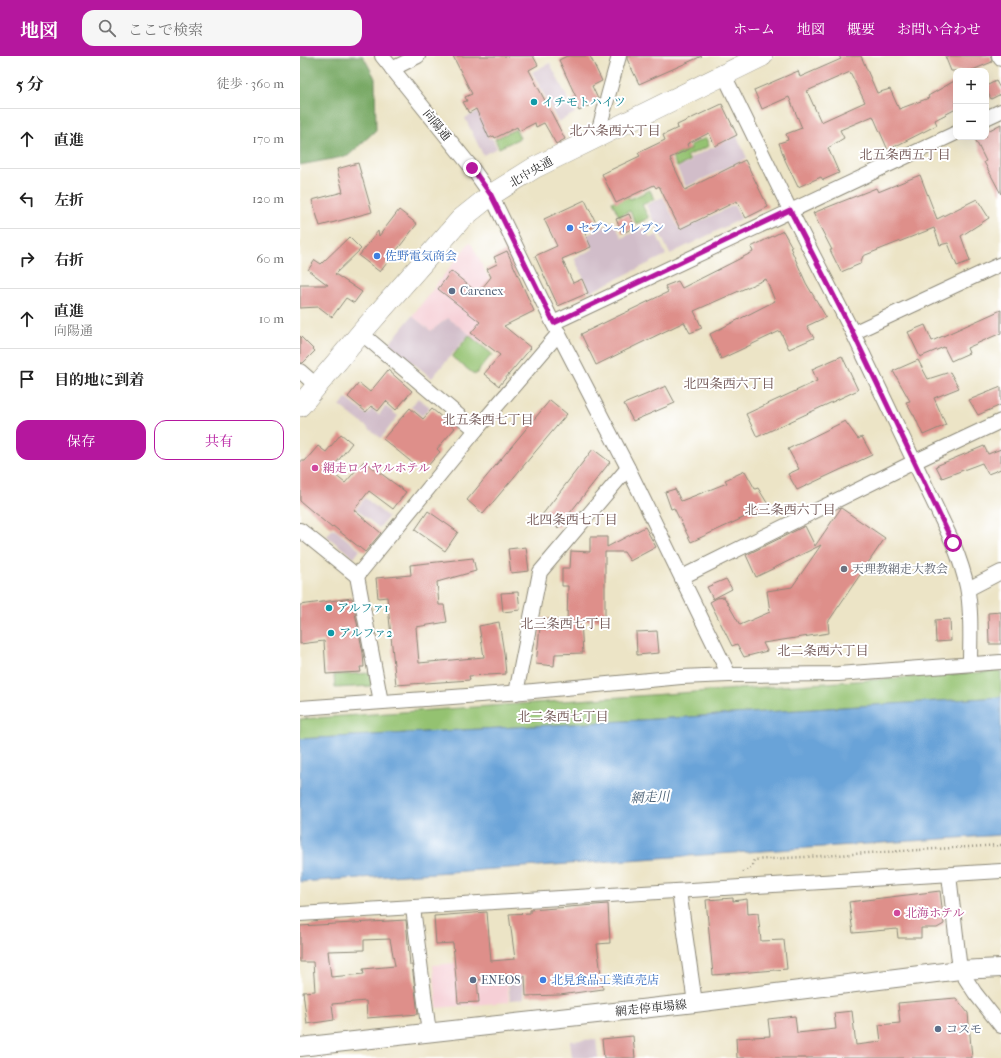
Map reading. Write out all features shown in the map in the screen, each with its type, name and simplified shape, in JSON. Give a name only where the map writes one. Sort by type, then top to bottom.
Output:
[{"type":"highway","name":"北中央通","points":[[300,406],[361,332],[461,219],[491,195],[534,168],[762,56]]},
{"type":"main road","name":"網走停車場線","points":[[300,1047],[695,1003],[960,970],[1001,968]]},
{"type":"street","name":"向陽通","points":[[382,56],[472,168],[491,195],[556,328],[628,468],[729,675]]},
{"type":"street","points":[[392,69],[418,56]]},
{"type":"street","points":[[597,136],[619,56]]},
{"type":"street","points":[[724,74],[790,210],[853,333],[953,543],[964,572],[968,588],[970,605],[970,664]]},
{"type":"street","points":[[989,117],[1001,111]]},
{"type":"street","points":[[357,576],[476,430],[556,328],[790,210],[953,134]]},
{"type":"street","points":[[853,333],[1001,264]]},
{"type":"street","points":[[361,332],[476,430]]},
{"type":"street","points":[[300,372],[317,386]]},
{"type":"street","points":[[682,578],[914,462],[1001,421]]},
{"type":"street","points":[[516,692],[540,572],[628,468]]},
{"type":"street","points":[[300,530],[357,576],[382,702]]},
{"type":"street","points":[[968,588],[1001,572]]},
{"type":"street","points":[[300,708],[516,692],[631,681],[729,675],[838,674],[1001,662]]},
{"type":"street","points":[[300,914],[1001,871]]},
{"type":"street","points":[[949,875],[960,970],[975,993],[1001,1026]]},
{"type":"street","points":[[680,891],[695,1003]]},
{"type":"street","points":[[413,908],[429,1033]]},
{"type":"path","points":[[740,874],[751,868],[754,860],[1001,845]]},
{"type":"shaded area","points":[[550,63],[575,113],[558,122],[532,72]]},
{"type":"shaded area","points":[[486,108],[488,122],[483,125],[489,139],[492,138],[497,148],[483,155],[465,118]]},
{"type":"shaded area","points":[[737,136],[747,158],[686,187],[677,168],[691,162],[690,158]]},
{"type":"shaded area","points":[[663,197],[680,231],[734,205],[741,219],[670,254],[646,205]]},
{"type":"shaded area","points":[[614,222],[622,238],[644,227],[650,238],[657,235],[666,255],[590,292],[574,258],[593,249],[587,235]]},
{"type":"shaded area","points":[[469,243],[472,245],[504,309],[481,344],[448,318],[431,331],[412,316]]},
{"type":"shaded area","points":[[412,316],[431,331],[448,318],[469,334],[432,378],[389,344]]},
{"type":"shaded area","points":[[346,398],[367,415],[372,409],[379,415],[385,406],[398,416],[381,438],[340,406]]},
{"type":"shaded area","points":[[418,398],[430,407],[422,416],[411,407]]},
{"type":"shaded area","points":[[365,498],[388,517],[379,528],[356,509]]},
{"type":"shaded area","points":[[333,528],[360,550],[354,558],[327,536]]},
{"type":"shaded area","points":[[505,959],[509,1002],[437,1008],[433,965]]},
{"type":"shaded area","points":[[520,961],[524,999],[510,1000],[506,962]]},
{"type":"shaded area","points":[[596,1039],[598,1058],[572,1058],[570,1041]]},
{"type":"green space","points":[[300,56],[363,56],[375,78],[376,130],[348,156],[300,165]]},
{"type":"green space","points":[[516,129],[520,138],[499,148],[495,139]]},
{"type":"green space","points":[[706,138],[709,146],[687,156],[690,161],[677,167],[672,157],[691,149],[690,145]]},
{"type":"green space","points":[[650,190],[654,199],[642,205],[649,218],[636,224],[630,211],[619,216],[612,202],[627,195],[630,199]]},
{"type":"green space","points":[[469,335],[492,354],[475,375],[452,357]]},
{"type":"green space","points":[[1001,671],[1001,697],[625,721],[300,739],[300,719]]},
{"type":"green space","points":[[371,673],[371,686],[335,688],[334,675]]},
{"type":"water","name":"網走川","points":[[1001,697],[1001,835],[300,882],[300,739],[625,721]]},
{"type":"building","points":[[453,56],[533,56],[538,65],[529,70],[565,139],[556,144],[544,123],[536,127],[535,123],[519,131],[517,127],[495,138],[494,136],[489,138],[476,109],[469,113],[463,102],[467,101],[465,97],[472,94]]},
{"type":"building","points":[[567,56],[590,56],[602,81],[592,86],[598,101],[579,111],[573,99],[576,97],[559,60]]},
{"type":"building","points":[[627,56],[702,56],[639,84]]},
{"type":"building","points":[[839,56],[861,56],[877,93],[890,89],[899,109],[929,98],[928,96],[953,82],[953,111],[935,120],[937,125],[888,150],[873,116],[840,130],[844,138],[828,148],[839,173],[823,180],[821,177],[798,187],[785,160],[779,143],[788,140],[786,134],[802,128],[789,97],[762,109],[754,90],[798,71],[800,77],[841,59]],"holes":[[[850,72],[865,102],[821,122],[807,91]]]},
{"type":"building","points":[[945,56],[991,56],[992,62],[977,68],[953,68],[953,71],[951,71]]},
{"type":"building","points":[[996,81],[1001,90],[1001,94],[991,99],[989,95],[989,84]]},
{"type":"building","points":[[722,104],[737,135],[715,146],[709,133],[687,144],[689,149],[670,158],[685,190],[745,160],[768,207],[746,218],[737,201],[680,229],[659,186],[656,188],[654,185],[616,203],[602,174],[640,156],[638,153],[665,140],[663,135],[678,128],[677,125]]},
{"type":"building","points":[[1001,124],[1001,194],[984,162],[986,161],[976,140],[989,140],[989,130]]},
{"type":"building","points":[[358,163],[372,212],[320,226],[312,200],[343,192],[337,169]]},
{"type":"building","points":[[920,175],[937,219],[977,199],[989,218],[961,236],[970,261],[957,266],[948,243],[940,245],[934,228],[863,256],[860,264],[841,272],[830,250],[832,250],[813,213],[876,188],[878,192]]},
{"type":"building","points":[[585,200],[597,225],[584,231],[591,247],[562,259],[573,283],[582,279],[588,293],[558,306],[535,256],[557,246],[544,219]]},
{"type":"building","points":[[399,210],[417,224],[380,272],[359,256],[378,231],[379,236]]},
{"type":"building","points":[[629,214],[635,228],[622,233],[616,219]]},
{"type":"building","points":[[783,231],[792,247],[790,247],[806,283],[826,317],[807,326],[814,338],[789,349],[780,331],[721,359],[710,334],[775,301],[766,279],[694,311],[702,328],[690,333],[684,322],[596,365],[581,334],[668,292],[665,286],[678,281],[682,288],[753,252],[751,247]]},
{"type":"building","points":[[349,237],[361,249],[335,274],[362,292],[354,303],[346,298],[332,317],[319,307],[300,308],[300,285],[328,285],[308,270],[315,260],[321,264]]},
{"type":"building","points":[[507,251],[534,311],[504,326],[531,348],[499,386],[484,374],[500,355],[471,333],[480,322],[438,289],[451,271],[478,293],[491,277],[487,269],[497,264],[494,257]]},
{"type":"building","points":[[1001,310],[1001,333],[967,348],[969,353],[951,361],[944,347],[920,357],[908,332],[925,325],[932,341]]},
{"type":"building","points":[[300,336],[315,351],[303,363],[300,363]]},
{"type":"building","points":[[842,356],[858,390],[757,437],[746,414],[817,381],[812,369]]},
{"type":"building","points":[[918,360],[928,379],[950,372],[959,388],[934,398],[946,425],[923,435],[906,402],[910,401],[893,371]]},
{"type":"building","points":[[388,370],[412,391],[396,410],[386,401],[378,411],[371,406],[366,412],[348,397],[359,383],[370,392]]},
{"type":"building","points":[[666,386],[675,403],[633,421],[624,404]]},
{"type":"building","points":[[1001,387],[1001,405],[978,415],[969,400]]},
{"type":"building","points":[[550,400],[567,414],[483,514],[467,500]]},
{"type":"building","points":[[410,408],[423,419],[432,409],[455,428],[437,449],[440,452],[426,468],[422,464],[419,468],[383,439]]},
{"type":"building","points":[[845,421],[858,439],[862,437],[872,455],[797,490],[788,474],[799,469],[788,449]]},
{"type":"building","points":[[341,434],[352,443],[330,471],[345,483],[364,461],[406,492],[393,509],[369,491],[354,510],[381,533],[365,552],[333,526],[332,528],[300,501],[300,461],[305,461],[318,446],[326,452]]},
{"type":"building","points":[[984,446],[988,454],[1001,449],[1001,469],[988,474],[982,463],[942,478],[936,466]]},
{"type":"building","points":[[593,449],[610,462],[558,528],[542,515]]},
{"type":"building","points":[[745,471],[755,489],[758,488],[769,506],[691,542],[674,508],[671,509],[665,492],[675,489],[681,501],[727,483],[725,480]]},
{"type":"building","points":[[841,508],[885,538],[828,622],[829,633],[763,643],[767,651],[744,657],[737,644],[732,646],[710,602],[717,598],[724,597],[740,625],[770,612],[767,591],[792,587],[821,545],[756,577],[746,555],[805,526],[815,546]]},
{"type":"building","points":[[428,511],[458,532],[445,551],[415,530]]},
{"type":"building","points":[[645,527],[656,547],[630,561],[624,552],[605,552],[605,621],[581,621],[583,653],[555,654],[554,666],[536,664],[541,618],[567,621],[568,586],[562,586],[562,568],[570,568],[571,551],[590,552],[590,537],[607,537],[607,547]]},
{"type":"building","points":[[526,547],[529,571],[511,573],[508,549]]},
{"type":"building","points":[[473,558],[476,571],[437,582],[439,605],[444,605],[447,622],[416,627],[419,663],[484,657],[479,626],[499,622],[506,674],[469,676],[470,680],[396,685],[387,597],[378,598],[376,578],[411,575],[410,565]]},
{"type":"building","points":[[726,579],[732,589],[713,599],[707,587]]},
{"type":"building","points":[[518,592],[520,610],[503,612],[501,593]]},
{"type":"building","points":[[352,598],[363,653],[364,667],[360,667],[361,672],[326,674],[324,641],[300,644],[300,605]]},
{"type":"building","points":[[1001,612],[1001,644],[989,644],[988,613]]},
{"type":"building","points":[[950,619],[951,641],[936,642],[935,620]]},
{"type":"building","points":[[657,631],[659,653],[637,655],[636,632]]},
{"type":"building","name":"北海ホテル","points":[[940,891],[944,924],[937,928],[921,928],[921,938],[898,938],[897,929],[853,933],[849,902]]},
{"type":"building","points":[[733,898],[733,901],[747,899],[748,914],[758,913],[761,941],[784,940],[787,969],[713,975],[706,900]]},
{"type":"building","points":[[608,904],[610,943],[597,944],[603,989],[560,995],[526,996],[525,976],[477,980],[479,1002],[458,1003],[453,943],[436,944],[434,916],[487,912],[491,961],[515,959],[509,914],[530,913],[530,910]]},
{"type":"building","points":[[406,920],[410,965],[412,965],[418,1014],[367,1018],[366,1001],[332,1004],[334,1020],[307,1024],[303,992],[315,991],[313,962],[300,962],[300,926]],"holes":[[[390,939],[395,966],[363,969],[364,974],[331,977],[328,951],[364,950],[364,940]]]},
{"type":"building","points":[[956,998],[968,1013],[972,1058],[737,1058],[736,1038],[770,1036],[768,1019],[795,1016],[797,1033],[836,1029],[834,1013],[852,1011],[856,1045],[881,1042],[879,1025],[900,1023],[898,1003]]},
{"type":"building","points":[[633,1036],[635,1058],[604,1058],[602,1039]]},
{"type":"place","name":"イチモトハイツ","points":[[534,102]]},
{"type":"place","name":"セブン-イレブン","points":[[570,228]]},
{"type":"place","name":"佐野電気商会","points":[[377,256]]},
{"type":"place","name":"Carenex","points":[[452,291]]},
{"type":"place","name":"網走ロイヤルホテル","points":[[315,468]]},
{"type":"place","name":"天理教網走大教会","points":[[844,569]]},
{"type":"place","name":"アルファ1","points":[[329,608]]},
{"type":"place","name":"アルファ2","points":[[331,633]]},
{"type":"place","name":"北海ホテル","points":[[897,913]]},
{"type":"place","name":"ENEOS","points":[[473,980]]},
{"type":"place","name":"北見食品工業直売店","points":[[543,980]]},
{"type":"place","name":"コスモ","points":[[938,1029]]},
{"type":"district","name":"北六条西六丁目","points":[[615,130]]},
{"type":"district","name":"北五条西五丁目","points":[[905,154]]},
{"type":"district","name":"北四条西六丁目","points":[[729,383]]},
{"type":"district","name":"北五条西七丁目","points":[[488,419]]},
{"type":"district","name":"北三条西六丁目","points":[[790,509]]},
{"type":"district","name":"北四条西七丁目","points":[[572,519]]},
{"type":"district","name":"北三条西七丁目","points":[[566,623]]},
{"type":"district","name":"北二条西六丁目","points":[[823,650]]},
{"type":"district","name":"北二条西七丁目","points":[[563,716]]},
{"type":"route","points":[[472,168],[491,195],[554,323],[790,210],[853,333],[953,543]]}]
